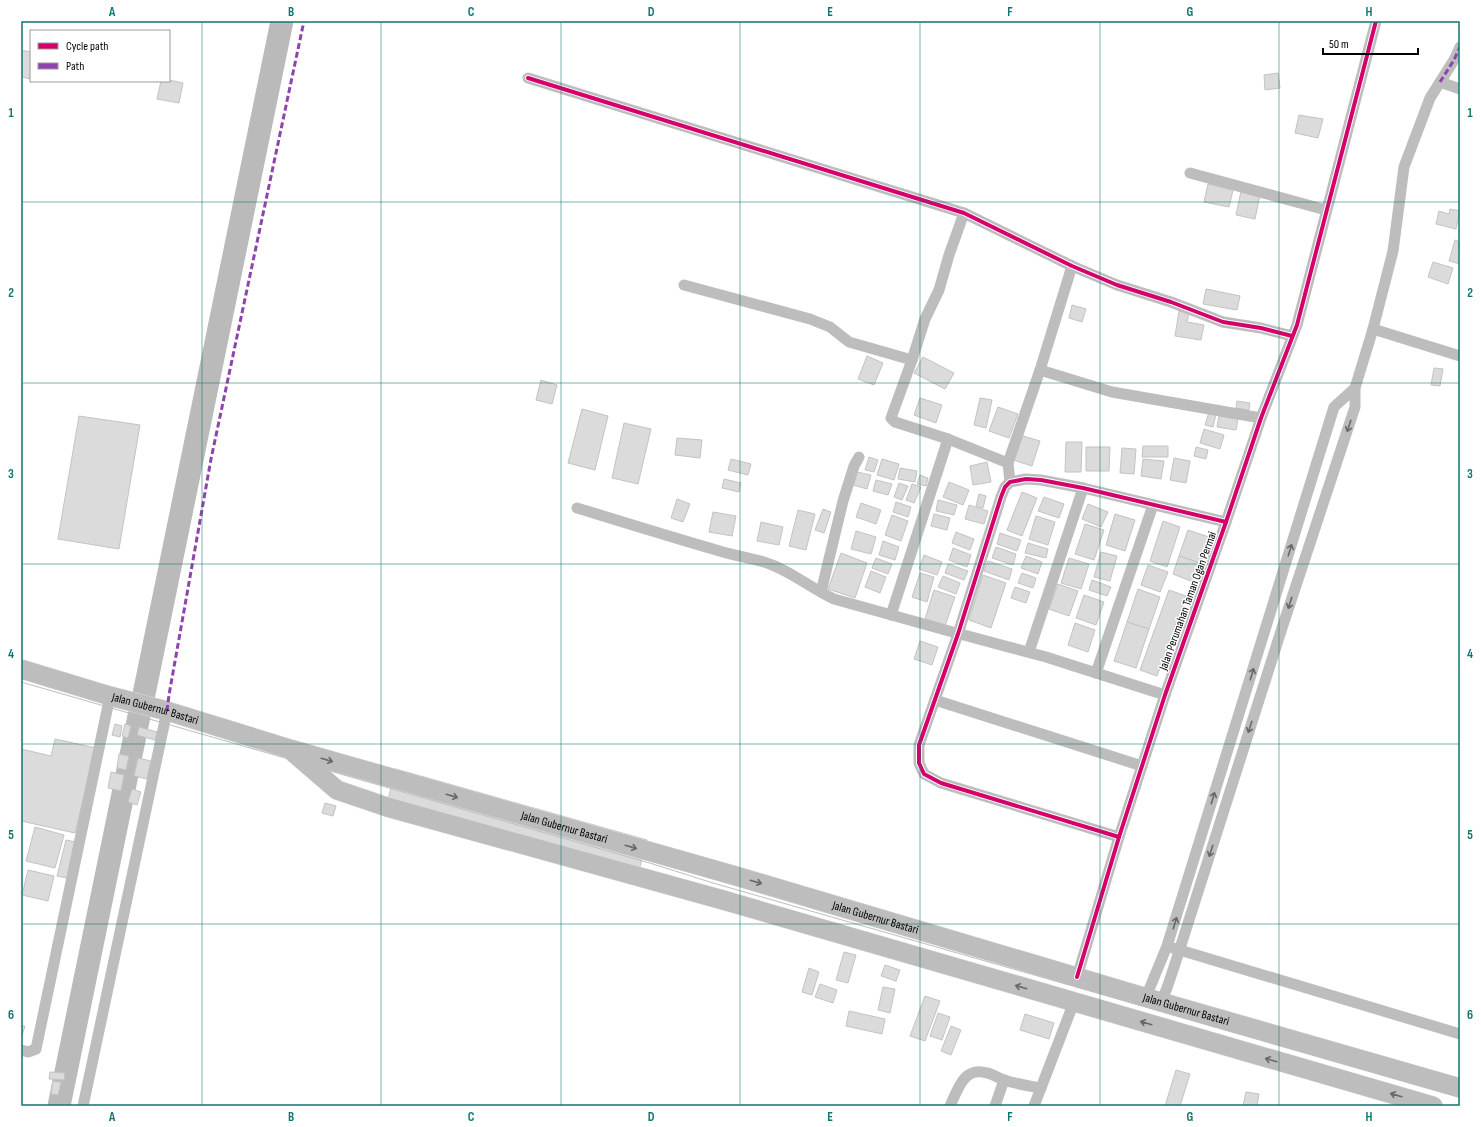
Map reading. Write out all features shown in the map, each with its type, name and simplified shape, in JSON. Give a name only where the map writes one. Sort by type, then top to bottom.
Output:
[{"type":"highway","name":"Jalan Gubernur Bastari","points":[[21,669],[110,696],[167,711],[290,749],[736,876],[1077,977],[1157,993],[1460,1088]]},
{"type":"highway","name":"Jalan Gubernur Bastari","points":[[290,749],[336,790],[394,809],[723,900],[1433,1106]]},
{"type":"highway","points":[[723,900],[736,876]]},
{"type":"street","name":"Jalan Perumahan Taman Ogan Permai","points":[[1077,977],[1119,837],[1165,695],[1261,418],[1297,325],[1376,21]]},
{"type":"street","points":[[1157,993],[1175,964],[1180,950],[1282,628],[1355,407],[1355,388],[1373,329],[1393,251],[1404,167],[1430,98],[1454,60],[1460,47]]},
{"type":"street","points":[[528,78],[964,213],[1072,266],[1117,286],[1171,302],[1223,322],[1261,328],[1292,336]]},
{"type":"street","points":[[1440,82],[1460,89]]},
{"type":"street","points":[[1190,173],[1326,210]]},
{"type":"street","points":[[964,213],[949,255],[939,290],[925,319],[891,418],[895,422],[948,438],[1008,463]]},
{"type":"street","points":[[1010,482],[1008,463],[1040,370],[1072,266]]},
{"type":"street","points":[[684,285],[810,319],[830,327],[849,342],[912,360]]},
{"type":"street","points":[[1373,329],[1460,356]]},
{"type":"street","points":[[1040,370],[1112,392],[1261,418]]},
{"type":"street","points":[[1157,993],[1162,960],[1334,407],[1355,388]]},
{"type":"street","points":[[891,615],[948,438]]},
{"type":"street","points":[[821,592],[843,501],[854,466],[859,457]]},
{"type":"street","points":[[1119,837],[941,783],[924,774],[919,763],[919,745],[958,634],[1001,497],[1005,487],[1010,482],[1026,479],[1041,480],[1083,488],[1226,522]]},
{"type":"street","points":[[1029,652],[1083,488]]},
{"type":"street","points":[[1096,673],[1153,504]]},
{"type":"street","points":[[578,508],[641,528],[765,562],[794,575],[834,599],[958,634],[1029,652],[1165,695]]},
{"type":"street","points":[[21,1050],[28,1052],[36,1049],[110,696]]},
{"type":"street","points":[[935,700],[1142,766]]},
{"type":"street","points":[[83,1106],[167,711]]},
{"type":"street","points":[[1167,946],[1460,1034]]},
{"type":"street","points":[[1034,1106],[1074,1002]]},
{"type":"street","points":[[950,1106],[963,1080],[973,1071],[988,1073],[1004,1080],[1041,1088]]},
{"type":"street","points":[[995,1106],[1004,1080]]},
{"type":"building","points":[[21,50],[30,52],[30,79],[21,77]]},
{"type":"building","points":[[1278,73],[1280,88],[1265,90],[1264,75]]},
{"type":"building","points":[[170,80],[183,83],[179,103],[157,99],[161,82],[170,82]]},
{"type":"building","points":[[1299,115],[1323,119],[1318,138],[1295,133]]},
{"type":"building","points":[[1208,184],[1233,190],[1229,207],[1204,202]]},
{"type":"building","points":[[1241,191],[1260,195],[1255,219],[1236,215]]},
{"type":"building","points":[[1450,209],[1460,211],[1456,229],[1436,224],[1439,211],[1449,214]]},
{"type":"building","points":[[1455,240],[1460,242],[1460,264],[1449,261]]},
{"type":"building","points":[[1433,262],[1453,268],[1448,284],[1428,277]]},
{"type":"building","points":[[1206,289],[1240,296],[1237,310],[1203,304]]},
{"type":"building","points":[[1072,305],[1086,309],[1082,322],[1069,318]]},
{"type":"building","points":[[1179,311],[1189,312],[1187,322],[1204,325],[1201,340],[1175,336]]},
{"type":"building","points":[[867,356],[883,363],[874,385],[858,379]]},
{"type":"building","points":[[923,357],[954,373],[945,389],[914,373]]},
{"type":"building","points":[[1434,368],[1443,369],[1440,386],[1431,385]]},
{"type":"building","points":[[541,380],[557,385],[552,404],[536,400]]},
{"type":"building","points":[[920,398],[942,405],[936,423],[914,415]]},
{"type":"building","points":[[980,398],[992,400],[986,428],[974,425]]},
{"type":"building","points":[[1237,401],[1250,403],[1249,410],[1236,408]]},
{"type":"building","points":[[998,407],[1018,414],[1009,438],[989,431]]},
{"type":"building","points":[[582,409],[608,416],[595,470],[568,463]]},
{"type":"building","points":[[1209,412],[1216,414],[1213,427],[1205,425]]},
{"type":"building","points":[[79,416],[140,425],[119,549],[58,539]]},
{"type":"building","points":[[1219,416],[1238,419],[1236,430],[1217,427]]},
{"type":"building","points":[[624,423],[651,429],[638,484],[612,478]]},
{"type":"building","points":[[1204,429],[1224,435],[1220,449],[1200,443]]},
{"type":"building","points":[[1020,435],[1040,441],[1032,466],[1013,460]]},
{"type":"building","points":[[677,438],[702,440],[700,458],[675,455]]},
{"type":"building","points":[[1066,442],[1082,442],[1081,472],[1065,472]]},
{"type":"building","points":[[1143,446],[1168,446],[1168,457],[1142,457]]},
{"type":"building","points":[[1086,447],[1110,447],[1109,471],[1086,471]]},
{"type":"building","points":[[1196,447],[1208,450],[1206,459],[1194,456]]},
{"type":"building","points":[[1122,448],[1136,449],[1134,474],[1120,473]]},
{"type":"building","points":[[869,457],[878,460],[874,472],[865,470]]},
{"type":"building","points":[[1174,458],[1190,461],[1186,483],[1170,480]]},
{"type":"building","points":[[731,459],[751,464],[748,475],[728,470]]},
{"type":"building","points":[[882,459],[899,464],[894,480],[877,475]]},
{"type":"building","points":[[1143,459],[1164,461],[1161,479],[1141,476]]},
{"type":"building","points":[[987,462],[991,482],[973,485],[970,466]]},
{"type":"building","points":[[900,468],[917,471],[915,482],[898,479]]},
{"type":"building","points":[[857,472],[871,475],[867,489],[853,485]]},
{"type":"building","points":[[920,475],[928,478],[926,486],[917,484]]},
{"type":"building","points":[[724,479],[741,483],[739,492],[722,488]]},
{"type":"building","points":[[876,480],[892,484],[888,495],[873,491]]},
{"type":"building","points":[[949,482],[969,490],[963,505],[943,497]]},
{"type":"building","points":[[899,483],[908,486],[902,500],[894,497]]},
{"type":"building","points":[[912,484],[921,487],[914,503],[906,500]]},
{"type":"building","points":[[1022,492],[1037,498],[1022,536],[1007,530]]},
{"type":"building","points":[[979,494],[986,496],[983,508],[976,506]]},
{"type":"building","points":[[1044,497],[1064,504],[1059,518],[1038,511]]},
{"type":"building","points":[[677,499],[690,504],[683,522],[671,518]]},
{"type":"building","points":[[938,500],[957,505],[954,515],[936,511]]},
{"type":"building","points":[[896,502],[911,507],[908,517],[893,512]]},
{"type":"building","points":[[861,503],[881,510],[876,524],[856,517]]},
{"type":"building","points":[[1088,504],[1108,512],[1101,527],[1082,519]]},
{"type":"building","points":[[969,505],[988,511],[984,524],[965,519]]},
{"type":"building","points":[[823,509],[831,512],[824,533],[815,530]]},
{"type":"building","points":[[798,510],[815,514],[806,550],[789,546]]},
{"type":"building","points":[[713,512],[736,516],[732,536],[709,532]]},
{"type":"building","points":[[934,514],[950,518],[947,530],[931,526]]},
{"type":"building","points":[[1115,514],[1135,520],[1125,551],[1106,545]]},
{"type":"building","points":[[892,515],[908,521],[901,541],[885,535]]},
{"type":"building","points":[[1036,516],[1055,522],[1048,545],[1029,539]]},
{"type":"building","points":[[1163,521],[1180,527],[1167,567],[1150,561]]},
{"type":"building","points":[[761,522],[783,527],[779,545],[757,541]]},
{"type":"building","points":[[1085,524],[1104,530],[1094,560],[1075,554]]},
{"type":"building","points":[[1188,530],[1209,537],[1200,563],[1179,556]]},
{"type":"building","points":[[856,531],[876,537],[871,554],[851,549]]},
{"type":"building","points":[[956,532],[974,539],[970,550],[952,543]]},
{"type":"building","points":[[1000,533],[1021,540],[1017,551],[997,544]]},
{"type":"building","points":[[883,541],[899,547],[895,560],[879,555]]},
{"type":"building","points":[[1028,543],[1048,549],[1046,558],[1025,553]]},
{"type":"building","points":[[996,547],[1016,554],[1013,565],[992,558]]},
{"type":"building","points":[[953,548],[971,555],[967,567],[949,560]]},
{"type":"building","points":[[1101,552],[1117,556],[1110,581],[1094,577]]},
{"type":"building","points":[[841,553],[867,563],[855,598],[828,589]]},
{"type":"building","points":[[924,555],[942,562],[937,575],[919,569]]},
{"type":"building","points":[[1026,556],[1042,562],[1038,574],[1021,568]]},
{"type":"building","points":[[1179,556],[1200,563],[1193,582],[1173,574]]},
{"type":"building","points":[[876,558],[892,564],[888,574],[872,568]]},
{"type":"building","points":[[1069,558],[1089,564],[1081,589],[1061,583]]},
{"type":"building","points":[[988,561],[1012,569],[1009,580],[984,571]]},
{"type":"building","points":[[948,564],[968,571],[964,580],[945,573]]},
{"type":"building","points":[[1148,565],[1168,572],[1160,592],[1141,585]]},
{"type":"building","points":[[871,571],[886,577],[880,593],[865,587]]},
{"type":"building","points":[[920,573],[934,577],[927,602],[912,597]]},
{"type":"building","points":[[1022,573],[1036,578],[1033,588],[1018,583]]},
{"type":"building","points":[[983,575],[1006,583],[991,628],[969,620]]},
{"type":"building","points":[[943,576],[960,583],[956,594],[938,587]]},
{"type":"building","points":[[1092,580],[1111,587],[1107,596],[1089,590]]},
{"type":"building","points":[[1058,584],[1078,591],[1069,616],[1049,609]]},
{"type":"building","points":[[1015,587],[1030,592],[1026,603],[1011,598]]},
{"type":"building","points":[[1138,589],[1160,597],[1149,629],[1127,622]]},
{"type":"building","points":[[934,590],[955,597],[945,626],[925,619]]},
{"type":"building","points":[[1169,590],[1186,596],[1157,676],[1140,670]]},
{"type":"building","points":[[1084,595],[1104,602],[1096,625],[1076,618]]},
{"type":"building","points":[[1127,622],[1149,629],[1136,668],[1114,661]]},
{"type":"building","points":[[1075,623],[1095,630],[1088,652],[1068,645]]},
{"type":"building","points":[[920,641],[938,647],[932,665],[914,659]]},
{"type":"building","points":[[115,724],[122,726],[120,737],[112,735]]},
{"type":"building","points":[[125,724],[131,726],[128,738],[122,736]]},
{"type":"building","points":[[139,727],[157,732],[155,740],[137,735]]},
{"type":"building","points":[[55,739],[96,748],[75,833],[21,821],[21,749],[51,756]]},
{"type":"building","points":[[119,754],[129,756],[126,770],[117,768]]},
{"type":"building","points":[[138,758],[151,761],[147,779],[134,776]]},
{"type":"building","points":[[396,769],[647,840],[638,874],[387,803]]},
{"type":"building","points":[[111,772],[124,775],[121,791],[108,788]]},
{"type":"building","points":[[132,789],[141,792],[137,805],[128,802]]},
{"type":"building","points":[[325,803],[336,806],[333,816],[322,813]]},
{"type":"building","points":[[35,827],[64,835],[55,868],[26,861]]},
{"type":"building","points":[[66,840],[76,842],[67,878],[57,876]]},
{"type":"building","points":[[28,870],[54,876],[48,901],[22,895]]},
{"type":"building","points":[[844,952],[856,955],[848,983],[836,980]]},
{"type":"building","points":[[885,965],[900,970],[896,981],[881,976]]},
{"type":"building","points":[[809,968],[819,972],[812,995],[802,992]]},
{"type":"building","points":[[820,984],[837,990],[833,1003],[815,997]]},
{"type":"building","points":[[883,987],[895,989],[890,1013],[878,1010]]},
{"type":"building","points":[[925,996],[940,1001],[925,1041],[910,1036]]},
{"type":"building","points":[[849,1011],[885,1019],[882,1034],[846,1026]]},
{"type":"building","points":[[938,1013],[950,1017],[942,1040],[930,1036]]},
{"type":"building","points":[[1025,1014],[1054,1023],[1049,1039],[1020,1030]]},
{"type":"building","points":[[21,1025],[25,1026],[21,1039]]},
{"type":"building","points":[[951,1026],[961,1030],[951,1055],[941,1051]]},
{"type":"building","points":[[1176,1070],[1190,1074],[1180,1106],[1165,1106]]},
{"type":"building","points":[[50,1072],[65,1073],[64,1080],[49,1079]]},
{"type":"building","points":[[53,1081],[61,1082],[58,1095],[51,1094]]},
{"type":"building","points":[[1246,1092],[1259,1094],[1257,1106],[1243,1106]]},
{"type":"waterway","points":[[144,694],[282,21]]},
{"type":"waterway","points":[[59,1106],[139,716]]},
{"type":"tram line","points":[[21,682],[653,864],[713,883],[1460,1097]]},
{"type":"tram line","points":[[234,737],[1460,1089]]},
{"type":"marked path","points":[[167,711],[211,459],[304,21]]},
{"type":"marked path","points":[[1440,82],[1454,60],[1460,47]]},
{"type":"cycle path","points":[[1077,977],[1119,837],[1165,695],[1261,418],[1297,325],[1376,21]]},
{"type":"cycle path","points":[[528,78],[964,213],[1072,266],[1117,285],[1171,302],[1223,322],[1261,328],[1292,336]]},
{"type":"cycle path","points":[[1119,837],[941,783],[924,774],[919,763],[919,745],[958,634],[1001,497],[1005,487],[1010,482],[1026,479],[1041,480],[1083,488],[1226,522]]}]
